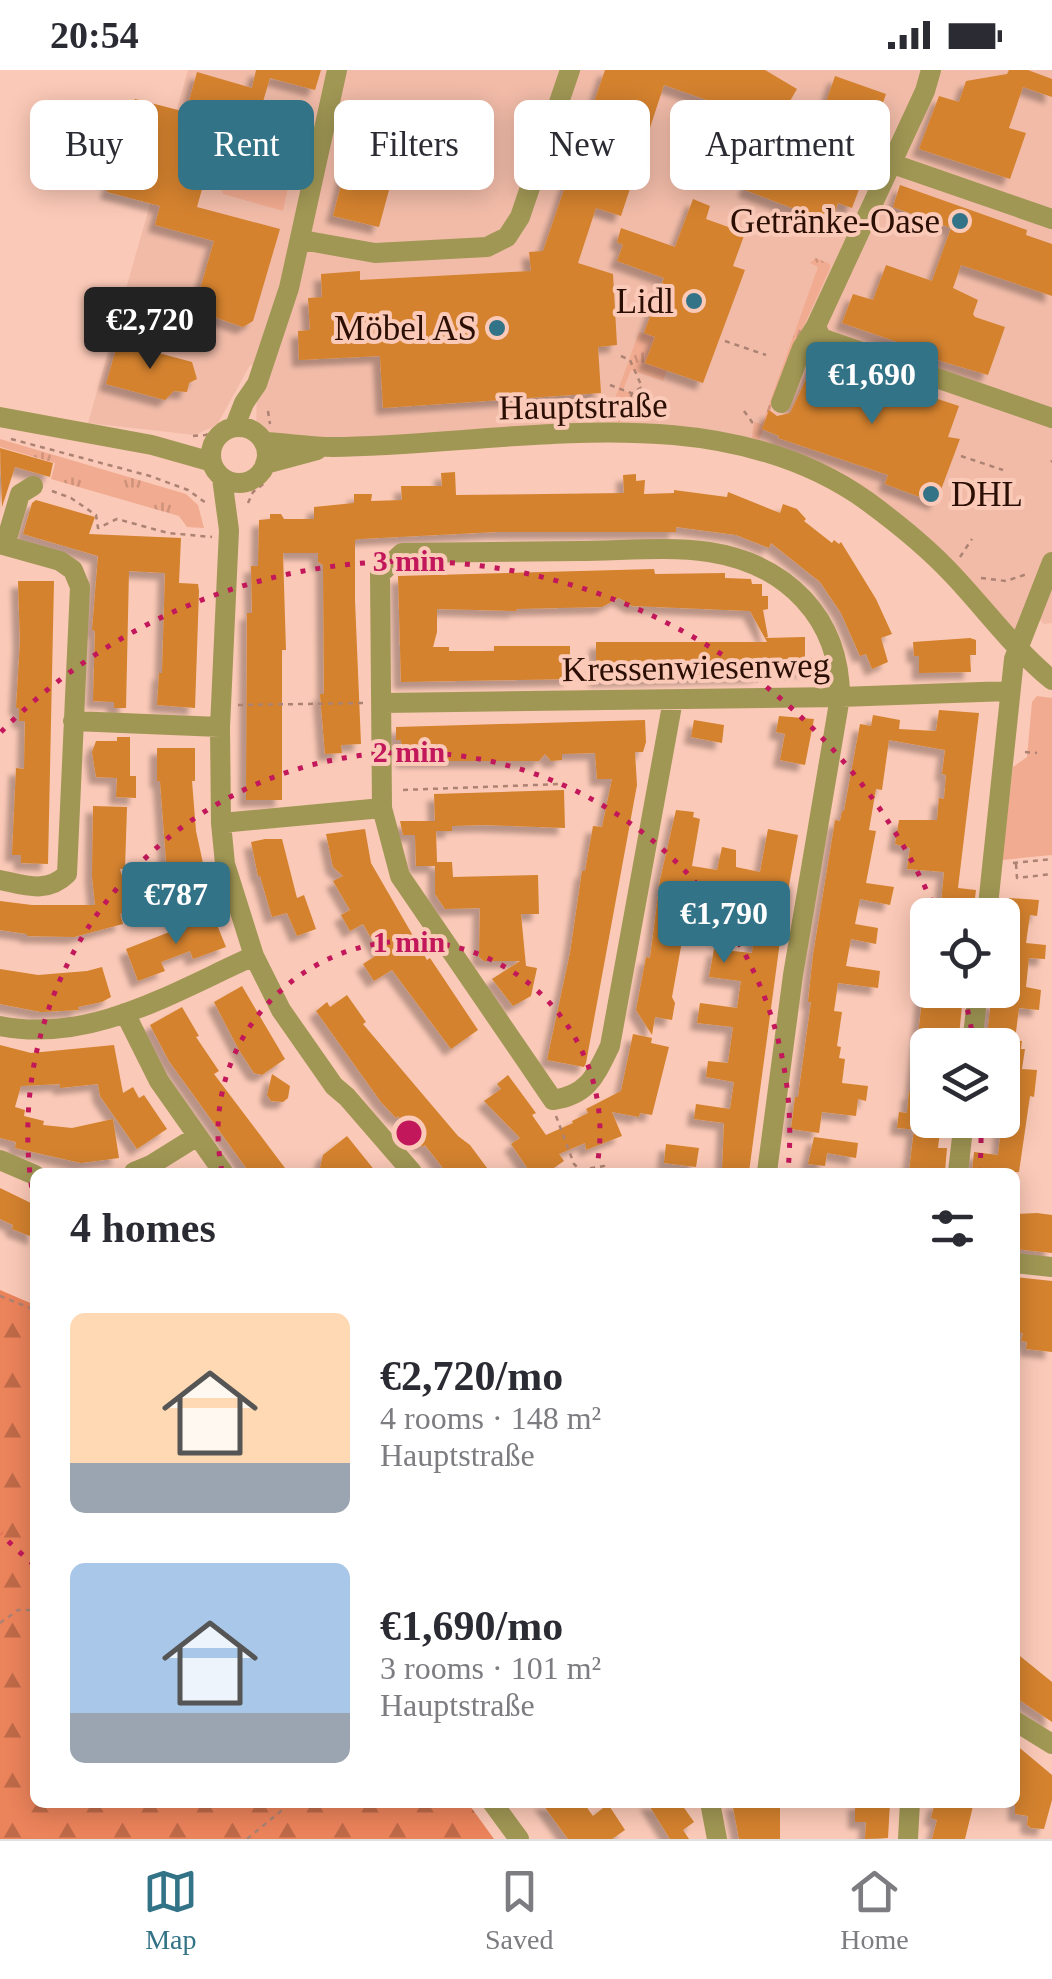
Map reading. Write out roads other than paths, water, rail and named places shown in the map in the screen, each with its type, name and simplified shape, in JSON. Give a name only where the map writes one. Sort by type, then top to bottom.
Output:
[{"type":"street","points":[[270,469],[252,434],[244,403],[256,384],[290,288],[337,70]]},
{"type":"street","points":[[302,240],[375,253],[487,247],[502,242],[520,218],[570,70]]},
{"type":"street","points":[[781,403],[802,348],[818,332],[894,164],[926,91],[930,70]]},
{"type":"street","points":[[894,164],[1052,218]]},
{"type":"street","points":[[818,332],[1052,418]]},
{"type":"street","points":[[0,417],[152,444],[216,461],[247,493],[229,534]]},
{"type":"street","name":"Hauptstraße","points":[[252,434],[329,447],[620,432],[688,437],[750,450],[807,469],[850,490],[908,534],[951,572],[1052,680]]},
{"type":"street","points":[[216,461],[252,434]]},
{"type":"street","name":"Hauptstraße","points":[[247,493],[260,473],[329,447]]},
{"type":"street","points":[[216,461],[229,534],[221,716],[220,824],[225,864],[254,956],[281,1010],[323,1071],[408,1168]]},
{"type":"street","points":[[0,880],[38,888],[58,882],[67,874],[80,587],[73,570],[60,561],[2,545],[20,494],[33,486]]},
{"type":"street","points":[[673,700],[610,1046],[592,1083],[553,1100],[400,876],[381,799],[380,574],[402,553],[703,551],[739,559],[773,574],[808,602],[834,651],[840,669],[840,697],[792,975],[768,1168]]},
{"type":"street","points":[[988,898],[1009,691],[1018,647],[1052,562]]},
{"type":"street","name":"Kressenwiesenweg","points":[[383,703],[1009,691]]},
{"type":"street","points":[[74,721],[221,716]]},
{"type":"street","points":[[220,824],[381,799]]},
{"type":"street","points":[[0,1026],[57,1032],[92,1026],[254,956]]},
{"type":"street","points":[[125,1012],[159,1081],[220,1168]]},
{"type":"street","points":[[145,1168],[196,1137]]},
{"type":"street","points":[[958,1168],[962,1138]]},
{"type":"street","points":[[0,1160],[30,1173]]},
{"type":"street","points":[[1020,1264],[1052,1267]]},
{"type":"street","points":[[1020,1723],[1052,1744]]},
{"type":"street","points":[[496,1808],[519,1839]]},
{"type":"street","points":[[711,1808],[716,1839]]},
{"type":"street","points":[[908,1839],[910,1808]]},
{"type":"place","name":"Getränke-Oase","points":[[960,221]]},
{"type":"place","name":"Lidl","points":[[694,301]]},
{"type":"place","name":"Möbel AS","points":[[497,328]]},
{"type":"place","name":"DHL","points":[[931,494]]}]
